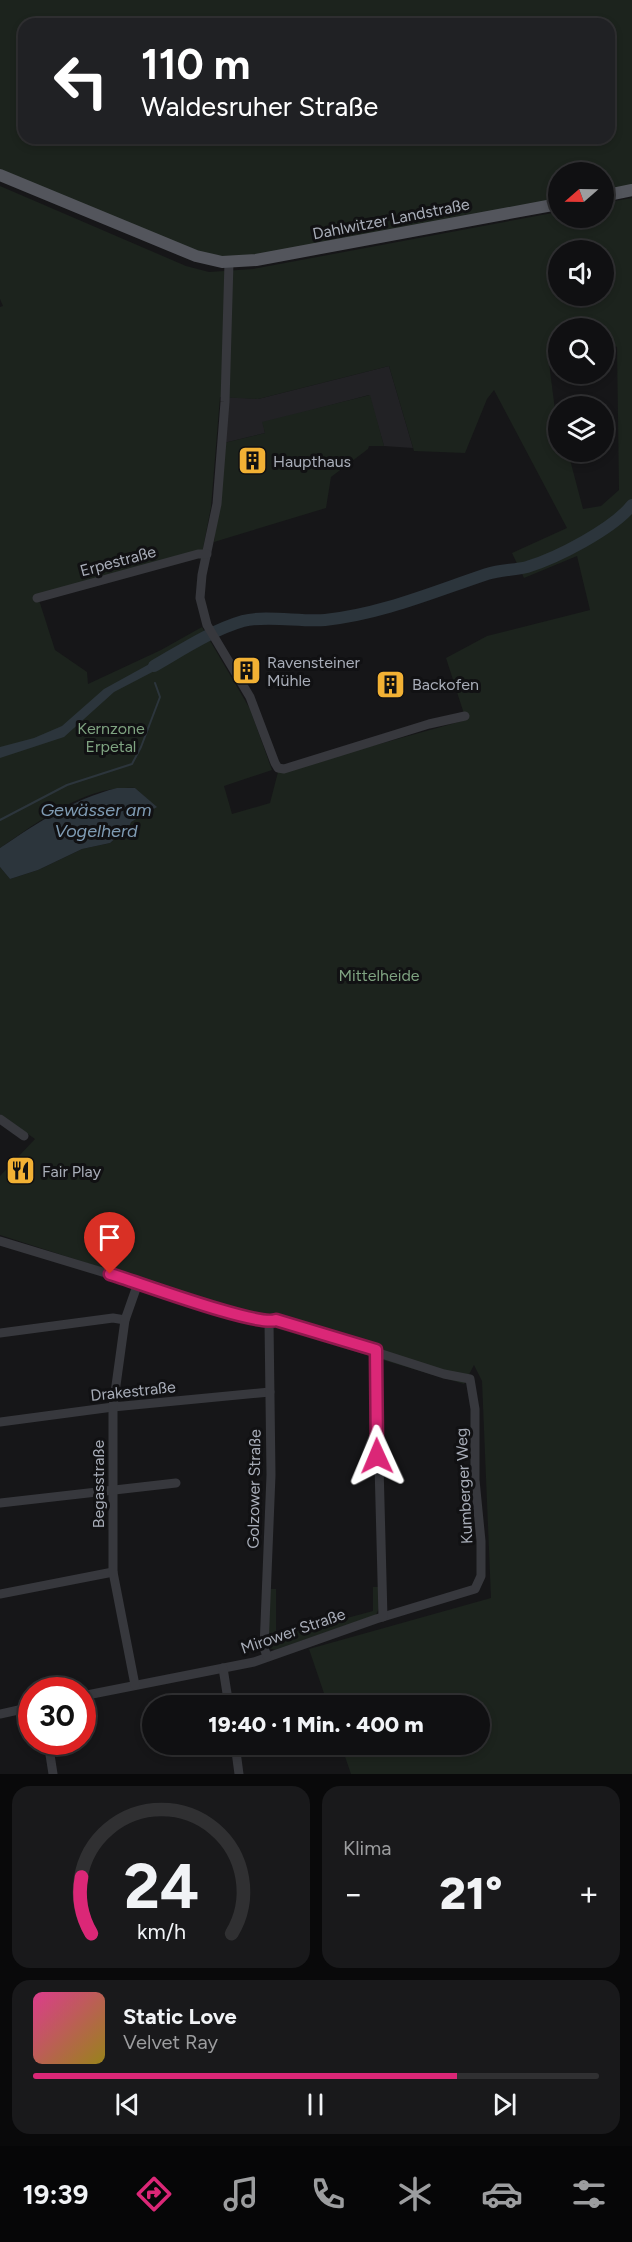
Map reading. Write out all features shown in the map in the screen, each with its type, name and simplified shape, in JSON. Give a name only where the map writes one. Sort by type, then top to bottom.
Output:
[{"type":"main road","name":"Dahlwitzer Landstraße","points":[[0,175],[196,256],[229,262],[277,257],[548,206]]},
{"type":"main road","points":[[614,194],[632,190]]},
{"type":"street","points":[[229,262],[225,402],[217,504],[200,590],[209,627],[250,697],[278,768],[284,769],[429,724],[465,716]]},
{"type":"street","name":"Erpestraße","points":[[37,598],[198,554],[207,554]]},
{"type":"street","points":[[0,1119],[24,1136]]},
{"type":"street","points":[[0,1241],[269,1322],[276,1320],[376,1350],[383,1617]]},
{"type":"street","name":"Begasstraße","points":[[135,1685],[113,1572],[113,1407],[125,1320],[138,1283]]},
{"type":"street","points":[[0,1332],[113,1318],[125,1320]]},
{"type":"street","name":"Golzower Straße","points":[[267,1656],[264,1648],[271,1475],[269,1322]]},
{"type":"street","name":"Kumberger Weg","points":[[376,1350],[444,1374],[470,1379],[475,1409],[475,1480],[482,1557],[481,1576],[475,1590]]},
{"type":"street","name":"Drakestraße","points":[[0,1422],[113,1407],[270,1392]]},
{"type":"street","points":[[0,1503],[176,1483]]},
{"type":"street","points":[[0,1594],[113,1572]]},
{"type":"street","name":"Mirower Straße","points":[[96,1693],[254,1662],[383,1617],[475,1590]]},
{"type":"street","points":[[223,1668],[227,1695]]},
{"type":"street","points":[[0,1714],[18,1710]]},
{"type":"street","points":[[50,1755],[53,1774]]},
{"type":"street","points":[[236,1755],[239,1774]]},
{"type":"shaded area","points":[[389,366],[413,448],[384,446],[369,395],[263,423],[265,433],[224,443],[228,397],[258,399]]},
{"type":"green space","points":[[0,0],[632,0],[632,188],[614,191],[614,162],[548,162],[548,204],[237,259],[200,253],[0,171]]},
{"type":"green space","name":"Mittelheide","points":[[0,186],[186,266],[209,272],[253,269],[548,214],[548,228],[614,228],[614,201],[632,198],[632,1774],[351,1774],[344,1755],[490,1755],[490,1695],[325,1695],[309,1649],[491,1598],[482,1381],[474,1365],[464,1384],[258,1323],[220,1306],[0,1235],[0,1176],[35,1139],[0,1114],[0,867],[10,879],[38,870],[82,849],[110,843],[126,834],[130,822],[156,807],[135,788],[98,792],[47,816],[0,848],[0,307],[3,306],[0,299]],"holes":[[[389,366],[414,451],[465,453],[487,399],[494,390],[567,528],[512,553],[524,578],[577,556],[590,610],[487,636],[446,658],[466,720],[278,772],[270,803],[232,814],[224,786],[272,770],[250,709],[202,627],[161,650],[88,684],[87,672],[55,650],[38,597],[202,554],[211,507],[220,397],[258,399]]]},
{"type":"green space","points":[[370,395],[384,446],[369,446],[331,477],[326,508],[214,542],[224,443],[265,433],[262,422]]},
{"type":"green space","points":[[373,1587],[378,1587],[379,1608],[376,1615],[275,1650],[269,1648],[269,1589],[276,1589],[276,1637],[373,1611]]},
{"type":"water","points":[[164,656],[167,661],[162,667],[114,692],[64,737],[0,758],[0,747],[34,738],[62,726],[104,689]]},
{"type":"water","name":"Gewässer am Vogelherd","points":[[117,788],[135,788],[157,807],[131,822],[126,834],[110,843],[82,849],[38,870],[10,879],[0,867],[0,848],[70,805]]},
{"type":"waterway","points":[[154,666],[209,635],[243,621],[252,619],[325,620],[346,617],[407,601],[487,574],[527,567],[584,542],[612,524],[632,505]]},
{"type":"waterway","points":[[0,820],[67,785],[132,764],[160,697],[155,683]]},
{"type":"place","name":"Haupthaus","points":[[252,461]]},
{"type":"place","name":"Ravensteiner Mühle","points":[[246,671]]},
{"type":"place","name":"Backofen","points":[[391,684]]},
{"type":"place","name":"Fair Play","points":[[21,1171]]},
{"type":"route","points":[[110,1274],[148,1288],[244,1316],[269,1322],[276,1320],[376,1350],[377,1456]]},
{"type":"park label","name":"Kernzone Erpetal","points":[[111,737]]}]
